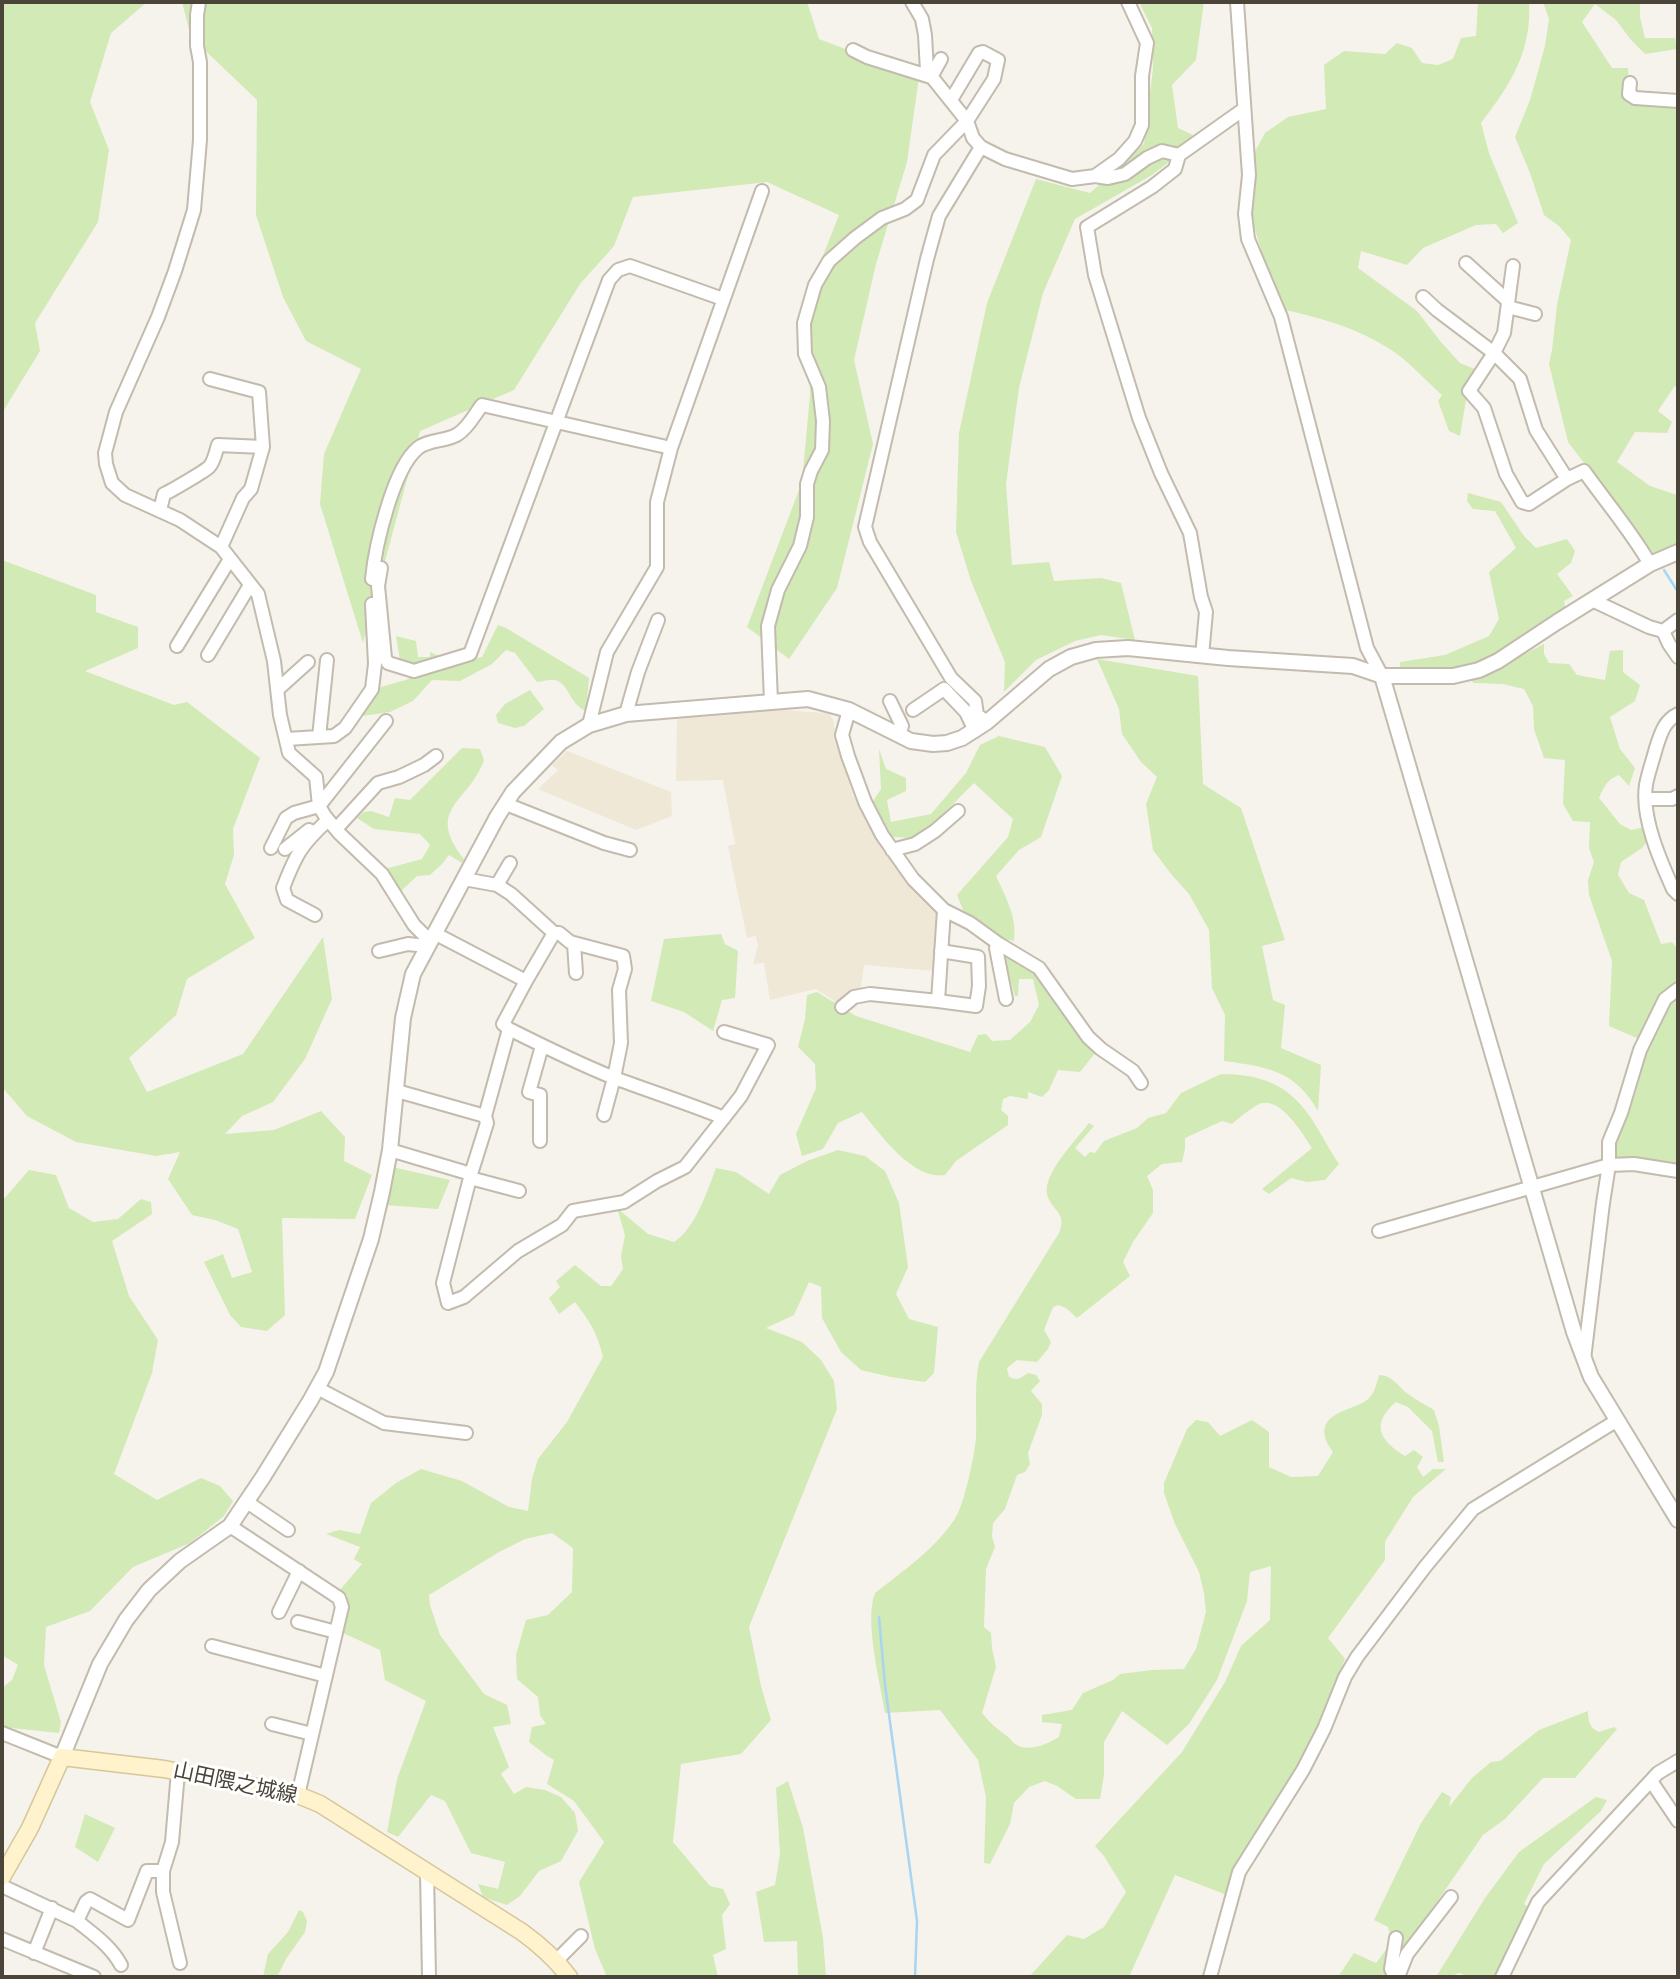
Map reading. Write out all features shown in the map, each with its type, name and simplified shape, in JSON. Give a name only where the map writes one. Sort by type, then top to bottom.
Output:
[{"type":"main road","name":"山田隈之城線","points":[[62,1757],[178,1772],[298,1796],[320,1804],[522,1932],[557,1960],[569,1977]]},
{"type":"main road","points":[[2,1877],[30,1828],[62,1757]]},
{"type":"street","points":[[199,2],[200,140],[194,210],[158,317],[117,412],[105,453],[112,483],[125,495],[160,510],[221,547],[258,594],[274,661],[280,715],[289,753],[316,777],[327,818],[382,874],[414,925],[430,940],[526,981]]},
{"type":"street","points":[[912,2],[922,19],[927,71],[967,121],[973,138],[981,147],[1005,159],[1072,179],[1095,176],[1108,178],[1125,174],[1162,151],[1179,155]]},
{"type":"street","points":[[1095,176],[1119,159],[1135,141],[1142,125],[1142,76],[1147,44],[1128,2]]},
{"type":"street","points":[[1237,2],[1250,175],[1245,214],[1248,239],[1281,317],[1367,648],[1382,676],[1574,1332],[1591,1377],[1678,1520]]},
{"type":"street","points":[[853,50],[931,77]]},
{"type":"street","points":[[771,702],[768,626],[778,590],[800,546],[807,517],[807,484],[822,450],[823,421],[819,387],[805,354],[804,323],[816,285],[829,261],[855,237],[882,218],[905,209],[917,200],[934,155],[967,121],[994,79],[998,60],[983,52],[979,53],[951,100]]},
{"type":"street","points":[[931,77],[941,59]]},
{"type":"street","points":[[1630,83],[1629,94],[1635,98],[1678,102]]},
{"type":"street","points":[[1202,656],[1206,612],[1190,533],[1161,473],[1139,418],[1095,275],[1087,227],[1152,187],[1175,169],[1179,155],[1244,109]]},
{"type":"street","points":[[981,147],[939,216],[864,527],[870,542],[951,677],[975,701],[981,727]]},
{"type":"street","points":[[589,725],[607,652],[657,567],[657,502],[671,448],[762,191]]},
{"type":"street","points":[[1466,263],[1508,304],[1535,314]]},
{"type":"street","points":[[381,568],[378,586],[385,658],[388,663],[414,671],[470,654],[609,280],[618,270],[630,266],[723,299]]},
{"type":"street","points":[[1513,266],[1504,333],[1469,391],[1484,408],[1506,474],[1522,502],[1529,504],[1584,471],[1637,542],[1650,564]]},
{"type":"street","points":[[1423,297],[1493,352],[1520,379],[1536,430],[1567,479]]},
{"type":"street","points":[[210,379],[259,392],[263,447],[251,489],[243,498],[221,547]]},
{"type":"street","points":[[287,739],[334,736],[345,729],[372,689],[375,664],[371,589],[373,564],[384,514],[404,466],[415,449],[461,433],[482,405],[671,448]]},
{"type":"street","points":[[160,510],[164,494],[179,488],[209,467],[218,444],[263,447]]},
{"type":"street","points":[[2,1734],[62,1757],[100,1664],[126,1620],[149,1590],[180,1561],[230,1526],[317,1388],[326,1372],[371,1239],[390,1150],[403,1018],[413,974],[497,817],[513,792],[561,742],[589,725],[626,714],[808,699],[849,710],[911,741],[947,743],[981,727],[1049,668],[1071,657],[1096,650],[1128,648],[1353,666],[1382,676],[1453,676],[1479,670],[1498,661],[1650,564],[1678,552]]},
{"type":"street","points":[[177,646],[230,559]]},
{"type":"street","points":[[208,656],[250,585]]},
{"type":"street","points":[[1592,600],[1649,627],[1664,631]]},
{"type":"street","points":[[626,714],[638,672],[658,620]]},
{"type":"street","points":[[1664,631],[1678,620]]},
{"type":"street","points":[[1664,631],[1678,657]]},
{"type":"street","points":[[320,737],[327,660]]},
{"type":"street","points":[[278,689],[308,662]]},
{"type":"street","points":[[913,710],[944,689],[981,727]]},
{"type":"street","points":[[890,701],[902,726],[899,735]]},
{"type":"street","points":[[849,710],[842,735],[865,802],[881,835],[913,879],[944,910],[970,923],[997,946],[1039,968],[1088,1038],[1133,1071],[1142,1083]]},
{"type":"street","points":[[1678,713],[1670,718],[1662,730],[1646,785],[1654,843],[1673,889],[1678,894]]},
{"type":"street","points":[[315,915],[287,900],[283,888],[304,842],[327,818],[386,721]]},
{"type":"street","points":[[285,849],[379,783],[399,777],[436,756]]},
{"type":"street","points":[[1646,799],[1672,799],[1678,796]]},
{"type":"street","points":[[506,803],[604,843],[630,850]]},
{"type":"street","points":[[892,850],[915,844],[958,811]]},
{"type":"street","points":[[271,848],[286,818],[294,813],[327,818]]},
{"type":"street","points":[[497,886],[510,863]]},
{"type":"street","points":[[464,879],[497,886],[511,894],[554,933],[559,933],[570,942],[623,956],[625,969],[619,990],[621,1043],[604,1115]]},
{"type":"street","points":[[937,1001],[944,910]]},
{"type":"street","points":[[554,933],[503,1024],[570,1060],[724,1118]]},
{"type":"street","points":[[379,951],[430,940]]},
{"type":"street","points":[[574,943],[576,973]]},
{"type":"street","points":[[941,951],[978,957],[989,954],[997,946]]},
{"type":"street","points":[[997,946],[1006,999]]},
{"type":"street","points":[[842,1007],[854,997],[870,993],[976,1006],[979,986],[978,957]]},
{"type":"street","points":[[1584,1359],[1609,1165],[1609,1142],[1621,1113],[1640,1050],[1665,999],[1678,989]]},
{"type":"street","points":[[509,1029],[485,1116],[487,1123],[470,1176],[443,1283],[448,1303],[464,1297],[518,1251],[562,1225],[573,1211],[624,1202],[685,1167],[741,1096],[768,1045],[724,1032]]},
{"type":"street","points":[[540,1141],[540,1095],[529,1092],[542,1046]]},
{"type":"street","points":[[397,1091],[485,1116]]},
{"type":"street","points":[[390,1150],[519,1191]]},
{"type":"street","points":[[1379,1231],[1609,1165],[1634,1164],[1678,1171]]},
{"type":"street","points":[[317,1388],[384,1423],[466,1433]]},
{"type":"street","points":[[1210,1977],[1239,1872],[1303,1770],[1357,1657],[1473,1509],[1616,1421]]},
{"type":"street","points":[[247,1502],[288,1530]]},
{"type":"street","points":[[230,1526],[340,1598],[342,1607],[298,1796]]},
{"type":"street","points":[[279,1612],[299,1571]]},
{"type":"street","points":[[298,1622],[336,1632]]},
{"type":"street","points":[[212,1646],[326,1676]]},
{"type":"street","points":[[272,1724],[312,1734]]},
{"type":"street","points":[[1502,1977],[1538,1902],[1658,1773],[1678,1760]]},
{"type":"street","points":[[178,1772],[172,1842],[163,1871],[163,1892],[180,1963]]},
{"type":"street","points":[[1651,1781],[1678,1821]]},
{"type":"street","points":[[77,1921],[90,1899],[128,1920],[147,1871],[163,1871]]},
{"type":"street","points":[[427,1872],[429,1977]]},
{"type":"street","points":[[2,1886],[77,1921],[106,1945],[121,1965]]},
{"type":"street","points":[[1396,1977],[1407,1954],[1451,1897]]},
{"type":"street","points":[[34,1952],[52,1908]]},
{"type":"street","points":[[557,1960],[581,1936]]},
{"type":"street","points":[[1396,1938],[1391,1969],[1396,1977]]},
{"type":"street","points":[[2,1939],[94,1977]]},
{"type":"shaded area","points":[[782,710],[824,713],[833,719],[838,747],[853,796],[878,840],[907,882],[940,917],[935,971],[864,965],[860,991],[839,1004],[816,989],[770,1000],[764,963],[753,964],[758,946],[756,936],[747,938],[728,846],[735,844],[723,780],[676,781],[677,719]]},
{"type":"shaded area","points":[[567,751],[671,792],[672,816],[636,830],[538,789],[558,770],[552,765]]},
{"type":"green space","points":[[2,2],[147,2],[111,33],[90,102],[109,150],[98,222],[35,323],[40,351],[2,413]]},
{"type":"green space","points":[[182,2],[807,2],[819,39],[919,77],[907,162],[876,264],[854,360],[873,444],[837,588],[789,659],[747,627],[802,482],[810,395],[809,291],[839,215],[767,182],[633,197],[614,246],[580,284],[514,390],[420,431],[363,643],[320,504],[324,454],[361,369],[306,341],[283,297],[256,215],[257,100],[191,37]]},
{"type":"green space","points":[[1139,2],[1204,2],[1196,60],[1172,85],[1178,128],[1193,135],[1169,162],[1152,175],[1075,219],[1043,293],[1019,388],[1006,484],[1012,565],[1049,562],[1054,581],[1101,578],[1121,583],[1135,640],[1101,635],[1075,641],[1036,660],[1004,692],[1005,662],[971,581],[956,532],[959,433],[987,303],[1036,179],[1090,193],[1144,144],[1153,68],[1152,28]]},
{"type":"green space","points":[[1478,2],[1529,2],[1527,37],[1523,52],[1510,81],[1481,123],[1489,153],[1518,223],[1503,233],[1496,224],[1476,225],[1423,248],[1407,265],[1361,251],[1358,268],[1417,311],[1460,363],[1477,370],[1465,391],[1460,436],[1449,431],[1438,401],[1442,395],[1395,353],[1351,329],[1285,310],[1267,268],[1252,220],[1251,159],[1265,133],[1288,117],[1326,109],[1324,65],[1344,51],[1385,54],[1397,43],[1412,48],[1422,63],[1438,65],[1453,59],[1461,38],[1476,36]]},
{"type":"green space","points":[[1543,2],[1640,2],[1645,38],[1675,38],[1677,49],[1645,54],[1616,20],[1595,4],[1582,22],[1612,68],[1628,68],[1629,100],[1678,105],[1678,385],[1658,411],[1672,422],[1667,433],[1635,432],[1617,462],[1650,486],[1677,495],[1678,493],[1678,546],[1653,553],[1568,442],[1549,364],[1557,305],[1571,240],[1559,226],[1544,215],[1515,137],[1530,100],[1545,46],[1549,19]]},
{"type":"green space","points":[[1468,493],[1501,502],[1524,536],[1536,548],[1567,539],[1575,551],[1571,563],[1557,574],[1573,596],[1564,601],[1565,607],[1534,631],[1490,657],[1439,669],[1400,667],[1400,662],[1445,655],[1489,636],[1499,619],[1489,572],[1516,548],[1495,511],[1473,509],[1467,501]]},
{"type":"green space","points":[[2,560],[96,595],[96,612],[138,627],[138,648],[85,671],[174,705],[187,702],[260,758],[233,829],[234,855],[225,884],[255,938],[187,979],[176,1015],[129,1058],[147,1092],[243,1054],[323,937],[332,999],[305,1059],[273,1102],[242,1116],[225,1134],[274,1130],[321,1111],[345,1137],[344,1161],[372,1175],[355,1219],[282,1218],[285,1315],[267,1331],[241,1327],[230,1315],[204,1262],[223,1254],[232,1278],[252,1272],[238,1229],[192,1215],[168,1179],[180,1152],[156,1156],[76,1142],[27,1116],[2,1087]]},
{"type":"green space","points":[[498,625],[589,678],[586,711],[576,704],[560,682],[537,682],[515,653],[506,650],[492,664],[460,681],[432,680],[413,701],[390,712],[356,717],[381,687],[409,679],[400,661],[396,636],[416,641],[418,657],[430,657],[430,652],[456,664],[482,657]]},
{"type":"green space","points":[[1544,644],[1544,654],[1549,663],[1569,664],[1577,675],[1605,680],[1610,651],[1623,650],[1623,672],[1640,685],[1635,701],[1610,717],[1620,749],[1635,768],[1629,786],[1619,775],[1609,781],[1599,798],[1620,824],[1631,830],[1645,827],[1648,840],[1642,848],[1621,862],[1618,875],[1629,893],[1644,900],[1661,944],[1672,942],[1678,946],[1678,1166],[1614,1159],[1618,1134],[1636,1091],[1648,1043],[1609,1026],[1612,961],[1589,895],[1588,880],[1594,862],[1589,848],[1590,822],[1573,821],[1563,804],[1565,760],[1544,758],[1534,729],[1533,706],[1524,689],[1503,684],[1473,683],[1472,678]]},
{"type":"green space","points":[[1097,659],[1198,676],[1203,784],[1241,808],[1285,940],[1262,946],[1273,1000],[1285,1005],[1281,1048],[1321,1065],[1318,1111],[1300,1087],[1278,1073],[1224,1061],[1225,1015],[1212,988],[1209,930],[1189,894],[1153,850],[1146,804],[1157,777],[1141,762],[1122,734],[1119,709]]},
{"type":"green space","points":[[530,690],[544,709],[524,726],[515,728],[498,723],[496,715],[505,704]]},
{"type":"green space","points":[[999,736],[1045,747],[1062,776],[1041,837],[1019,850],[996,876],[1012,915],[1014,941],[1004,939],[963,910],[957,895],[1008,837],[1013,819],[974,783],[930,827],[910,838],[892,837],[873,801],[881,789],[879,749],[886,769],[906,778],[906,791],[887,800],[891,822],[931,814],[966,773],[980,745]]},
{"type":"green space","points":[[462,748],[480,749],[484,760],[477,775],[453,806],[449,817],[448,828],[453,842],[464,859],[462,863],[449,855],[430,875],[417,876],[401,891],[385,869],[422,859],[430,845],[420,834],[374,829],[357,818],[364,812],[371,811],[389,817],[395,798],[410,800]]},
{"type":"green space","points":[[721,934],[725,944],[738,951],[735,998],[722,1000],[713,1031],[684,1012],[651,1001],[664,939]]},
{"type":"green space","points":[[1003,953],[1036,970],[1096,1052],[1080,1072],[1058,1070],[1049,1090],[1042,1097],[1028,1092],[1028,1099],[1010,1096],[1003,1099],[1001,1110],[1008,1116],[1008,1125],[956,1161],[945,1175],[933,1175],[909,1163],[862,1112],[838,1123],[823,1149],[802,1156],[796,1134],[816,1088],[815,1064],[798,1047],[805,1019],[807,995],[817,992],[856,1016],[970,1052],[978,1035],[986,1034],[992,1041],[1010,1040],[1030,1022],[1039,1005],[1033,979],[1019,979],[1018,996],[1015,996]]},
{"type":"green space","points":[[1221,1074],[1267,1081],[1290,1095],[1310,1116],[1339,1164],[1325,1180],[1307,1182],[1291,1178],[1269,1194],[1262,1189],[1312,1148],[1283,1110],[1267,1103],[1259,1104],[1232,1124],[1222,1121],[1185,1138],[1182,1162],[1162,1164],[1147,1176],[1153,1190],[1153,1213],[1123,1262],[1130,1276],[1077,1318],[1066,1308],[1058,1305],[1053,1307],[1044,1330],[1051,1342],[1048,1349],[1037,1362],[1017,1360],[1007,1368],[1009,1377],[1012,1378],[1028,1373],[1036,1375],[1040,1381],[1031,1391],[1042,1404],[1042,1415],[1028,1453],[1030,1464],[1025,1472],[1017,1475],[1005,1509],[993,1523],[995,1547],[986,1569],[984,1627],[991,1633],[996,1667],[982,1713],[1020,1747],[1038,1746],[1059,1737],[1062,1724],[1042,1722],[1042,1715],[1072,1710],[1083,1693],[1113,1680],[1120,1674],[1184,1669],[1196,1649],[1206,1612],[1204,1593],[1199,1572],[1175,1524],[1164,1493],[1164,1483],[1187,1429],[1196,1420],[1208,1422],[1220,1436],[1252,1420],[1269,1432],[1269,1467],[1291,1477],[1318,1476],[1333,1452],[1325,1437],[1327,1422],[1339,1413],[1367,1400],[1379,1375],[1392,1379],[1404,1391],[1434,1410],[1444,1462],[1438,1462],[1432,1431],[1408,1407],[1396,1402],[1383,1418],[1381,1432],[1384,1438],[1405,1456],[1414,1450],[1423,1457],[1417,1467],[1423,1477],[1433,1469],[1446,1469],[1413,1497],[1385,1542],[1385,1560],[1328,1638],[1345,1659],[1317,1729],[1295,1771],[1234,1867],[1227,1895],[1175,1875],[1129,1977],[1029,1977],[1067,1935],[1084,1939],[1104,1927],[1126,1892],[1095,1846],[1182,1752],[1225,1682],[1241,1646],[1270,1620],[1271,1566],[1250,1572],[1247,1601],[1217,1680],[1189,1724],[1167,1745],[1122,1711],[1104,1742],[1104,1775],[1100,1799],[1076,1799],[1045,1781],[1029,1787],[1014,1803],[1010,1824],[990,1864],[984,1863],[986,1797],[978,1760],[940,1710],[885,1713],[874,1652],[872,1605],[875,1593],[928,1550],[946,1531],[962,1504],[975,1445],[979,1362],[1061,1226],[1060,1216],[1047,1194],[1047,1186],[1055,1167],[1089,1123],[1094,1126],[1075,1148],[1085,1157],[1090,1152],[1095,1153],[1104,1141],[1137,1128],[1148,1118],[1166,1113],[1181,1093]]},
{"type":"green space","points":[[838,1150],[865,1156],[885,1171],[899,1203],[908,1267],[896,1294],[909,1319],[938,1327],[934,1373],[925,1382],[861,1370],[841,1352],[822,1318],[821,1287],[809,1282],[794,1315],[766,1328],[802,1342],[821,1360],[834,1381],[837,1409],[749,1627],[771,1720],[741,1754],[681,1764],[673,1842],[710,1886],[723,1889],[730,1904],[722,1915],[726,1949],[713,1955],[718,1977],[607,1977],[595,1949],[579,1882],[604,1842],[574,1801],[547,1784],[554,1760],[529,1742],[532,1727],[546,1724],[540,1715],[538,1697],[517,1679],[516,1655],[526,1620],[548,1615],[572,1592],[573,1548],[552,1533],[525,1539],[429,1595],[440,1635],[484,1694],[507,1705],[511,1724],[493,1727],[509,1767],[501,1774],[514,1794],[526,1787],[545,1790],[561,1797],[575,1813],[578,1831],[561,1861],[539,1871],[520,1896],[507,1905],[483,1897],[478,1884],[498,1889],[505,1862],[471,1853],[445,1801],[431,1795],[398,1837],[387,1832],[397,1779],[426,1701],[385,1680],[380,1650],[343,1633],[348,1605],[347,1595],[340,1590],[362,1564],[354,1559],[360,1547],[326,1534],[339,1530],[360,1534],[371,1503],[396,1483],[421,1469],[462,1481],[509,1507],[528,1511],[532,1479],[538,1459],[567,1422],[603,1357],[592,1328],[575,1302],[559,1314],[549,1298],[560,1287],[556,1281],[575,1265],[601,1286],[611,1286],[623,1269],[621,1256],[625,1235],[617,1208],[648,1234],[674,1242],[695,1218],[716,1168],[736,1172],[769,1194],[780,1175],[807,1161]]},
{"type":"green space","points":[[392,1167],[450,1180],[438,1209],[385,1205]]},
{"type":"green space","points":[[29,1170],[56,1175],[69,1208],[93,1222],[118,1219],[141,1199],[151,1202],[152,1214],[112,1241],[129,1296],[158,1340],[152,1373],[114,1474],[157,1500],[201,1478],[220,1486],[233,1501],[224,1516],[190,1543],[133,1567],[90,1611],[46,1627],[44,1665],[61,1722],[59,1733],[2,1727],[2,1688],[12,1680],[18,1665],[2,1655],[2,1201]]},
{"type":"green space","points":[[1588,1711],[1593,1729],[1599,1732],[1614,1727],[1617,1729],[1575,1778],[1543,1778],[1505,1819],[1483,1835],[1403,1951],[1392,1977],[1338,1977],[1354,1953],[1376,1963],[1385,1951],[1391,1938],[1388,1927],[1374,1920],[1421,1823],[1442,1792],[1451,1797],[1449,1807],[1472,1778],[1491,1762],[1500,1761],[1539,1730]]},
{"type":"green space","points":[[788,1781],[803,1828],[823,1938],[826,1977],[798,1977],[797,1941],[764,1942],[756,1892],[775,1885],[780,1854],[776,1788]]},
{"type":"green space","points":[[1596,1797],[1607,1800],[1601,1811],[1544,1864],[1524,1904],[1529,1908],[1497,1977],[1470,1977],[1459,1973],[1449,1977],[1436,1977],[1485,1898],[1519,1852]]},
{"type":"green space","points":[[85,1814],[115,1828],[98,1862],[75,1847]]},
{"type":"green space","points":[[299,1910],[307,1921],[305,1932],[277,1977],[263,1977],[268,1954],[288,1932]]},
{"type":"waterway","points":[[1664,570],[1678,592]]},
{"type":"waterway","points":[[879,1617],[885,1685],[917,1921],[915,1977]]}]
